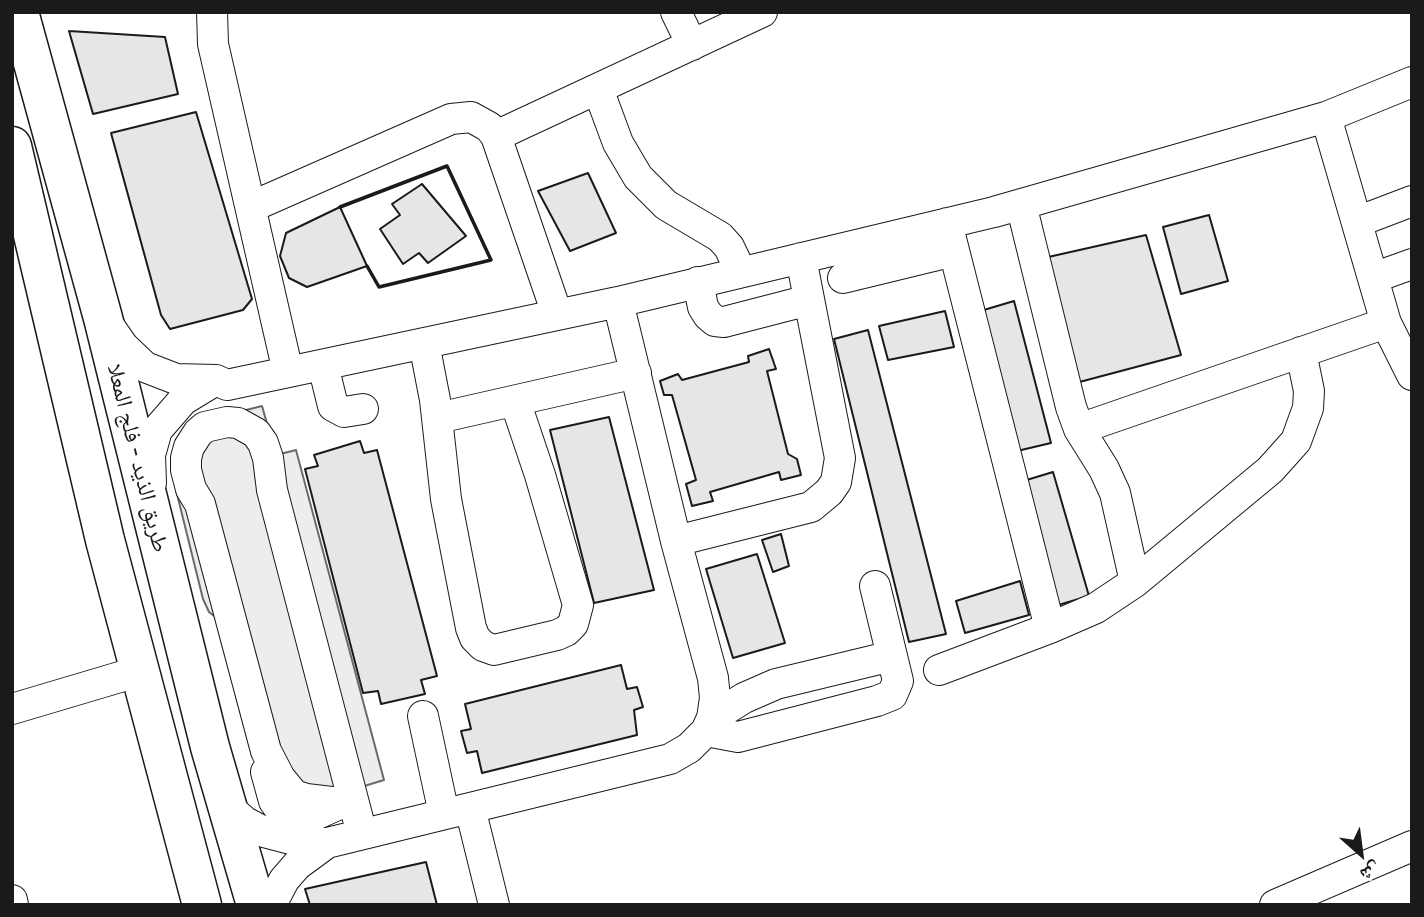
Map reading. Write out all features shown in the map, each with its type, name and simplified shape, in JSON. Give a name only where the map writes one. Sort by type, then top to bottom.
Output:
[{"type":"highway","name":"طريق الذيد - فلج المعلا","points":[[19,12],[103,318],[170,589],[224,721],[223,735],[210,747]]},
{"type":"highway","points":[[43,12],[51,130]]},
{"type":"highway","points":[[12,146],[112,566],[202,905]]},
{"type":"highway","points":[[112,566],[130,594],[144,625],[177,736],[194,748],[210,747],[256,905]]},
{"type":"street","points":[[212,12],[213,44],[288,372]]},
{"type":"street","points":[[676,12],[692,45]]},
{"type":"street","points":[[496,136],[762,12]]},
{"type":"street","points":[[844,278],[951,237],[1021,204],[1326,117],[1412,82]]},
{"type":"street","points":[[598,89],[618,143],[638,177],[666,205],[720,237],[730,247],[741,272]]},
{"type":"street","points":[[250,207],[451,119],[471,117],[480,120],[496,136],[557,314]]},
{"type":"street","points":[[1326,117],[1386,323],[1412,374]]},
{"type":"street","points":[[1357,222],[1412,201]]},
{"type":"street","points":[[1021,204],[1079,429],[1104,469],[1115,493],[1135,582]]},
{"type":"street","points":[[152,511],[150,455],[158,430],[183,400],[222,383],[323,365],[618,302],[801,258],[951,237]]},
{"type":"street","points":[[951,237],[1050,628]]},
{"type":"street","points":[[676,541],[811,507],[829,492],[836,482],[840,458],[801,258]]},
{"type":"street","points":[[1373,278],[1412,264]]},
{"type":"street","points":[[698,282],[703,307],[715,321],[724,322],[809,300]]},
{"type":"street","points":[[618,302],[676,541],[713,678],[715,698],[709,725]]},
{"type":"street","points":[[103,318],[123,346],[145,366],[176,379],[222,383],[248,409],[268,458],[272,490],[346,802],[362,834]]},
{"type":"street","points":[[1079,429],[1386,323]]},
{"type":"street","points":[[424,343],[438,418],[446,499],[471,628],[475,638],[483,646],[494,650],[566,631],[573,624],[578,605],[515,401]]},
{"type":"street","points":[[939,670],[1096,608],[1135,582],[1285,456],[1296,441],[1308,408],[1309,391],[1301,352]]},
{"type":"street","points":[[323,365],[333,406],[344,412],[363,409]]},
{"type":"street","points":[[438,418],[635,373]]},
{"type":"street","points":[[200,504],[191,489],[186,458],[188,447],[198,432],[205,427],[227,422],[238,423],[256,433],[263,443]]},
{"type":"street","points":[[272,490],[248,447],[230,440],[220,441],[211,445],[200,461],[200,504],[266,751],[280,778],[294,795],[306,799],[346,802]]},
{"type":"street","points":[[709,725],[724,736],[738,737],[885,698],[896,689],[898,681],[875,586]]},
{"type":"street","points":[[229,808],[245,822],[264,832],[306,843],[327,843],[670,759],[689,748],[709,725],[744,698],[776,684],[892,656]]},
{"type":"street","points":[[708,659],[729,674],[744,680],[776,684]]},
{"type":"street","points":[[12,709],[140,671]]},
{"type":"street","points":[[423,716],[494,905]]},
{"type":"street","points":[[271,905],[284,880],[297,865],[327,843]]},
{"type":"street","points":[[1275,905],[1412,846]]},
{"type":"shaded area","points":[[262,406],[276,455],[296,450],[384,780],[361,787],[299,825],[218,619],[209,612],[203,599],[176,490],[222,416]]},
{"type":"building","points":[[69,31],[165,37],[178,94],[93,114]]},
{"type":"building","points":[[196,112],[252,299],[243,310],[170,329],[161,315],[111,133]]},
{"type":"building","points":[[588,173],[616,233],[570,251],[538,191]]},
{"type":"building","points":[[422,184],[466,236],[428,263],[419,253],[403,264],[380,229],[400,215],[392,204]]},
{"type":"building","points":[[340,207],[367,266],[307,287],[289,278],[280,256],[286,233]]},
{"type":"building","points":[[1209,215],[1228,281],[1181,294],[1163,227]]},
{"type":"building","points":[[1146,235],[1181,355],[1072,384],[1035,260]]},
{"type":"building","points":[[1014,301],[1051,443],[1017,451],[977,312]]},
{"type":"building","points":[[945,311],[954,347],[888,360],[879,326]]},
{"type":"building","points":[[868,330],[946,634],[909,642],[834,339]]},
{"type":"building","points":[[769,349],[776,369],[767,371],[788,454],[797,459],[801,475],[781,480],[779,472],[710,492],[713,501],[692,506],[686,484],[696,480],[672,395],[664,395],[660,381],[678,374],[682,380],[749,362],[748,356]]},
{"type":"building","points":[[609,417],[654,590],[594,603],[550,430]]},
{"type":"building","points":[[360,441],[364,453],[377,450],[437,676],[421,680],[425,694],[381,704],[378,691],[363,693],[305,469],[318,466],[314,455]]},
{"type":"building","points":[[1053,472],[1089,596],[1055,606],[1020,482]]},
{"type":"building","points":[[781,534],[789,566],[773,572],[762,540]]},
{"type":"building","points":[[757,554],[785,643],[733,658],[706,569]]},
{"type":"building","points":[[1020,581],[1029,615],[965,633],[956,601]]},
{"type":"building","points":[[621,665],[627,689],[637,687],[643,707],[634,710],[637,735],[482,773],[477,751],[467,753],[461,731],[471,729],[465,704]]},
{"type":"building","points":[[426,862],[437,905],[310,905],[305,889]]},
{"type":"wall","points":[[340,207],[447,166],[491,260],[379,287],[367,266]]}]
